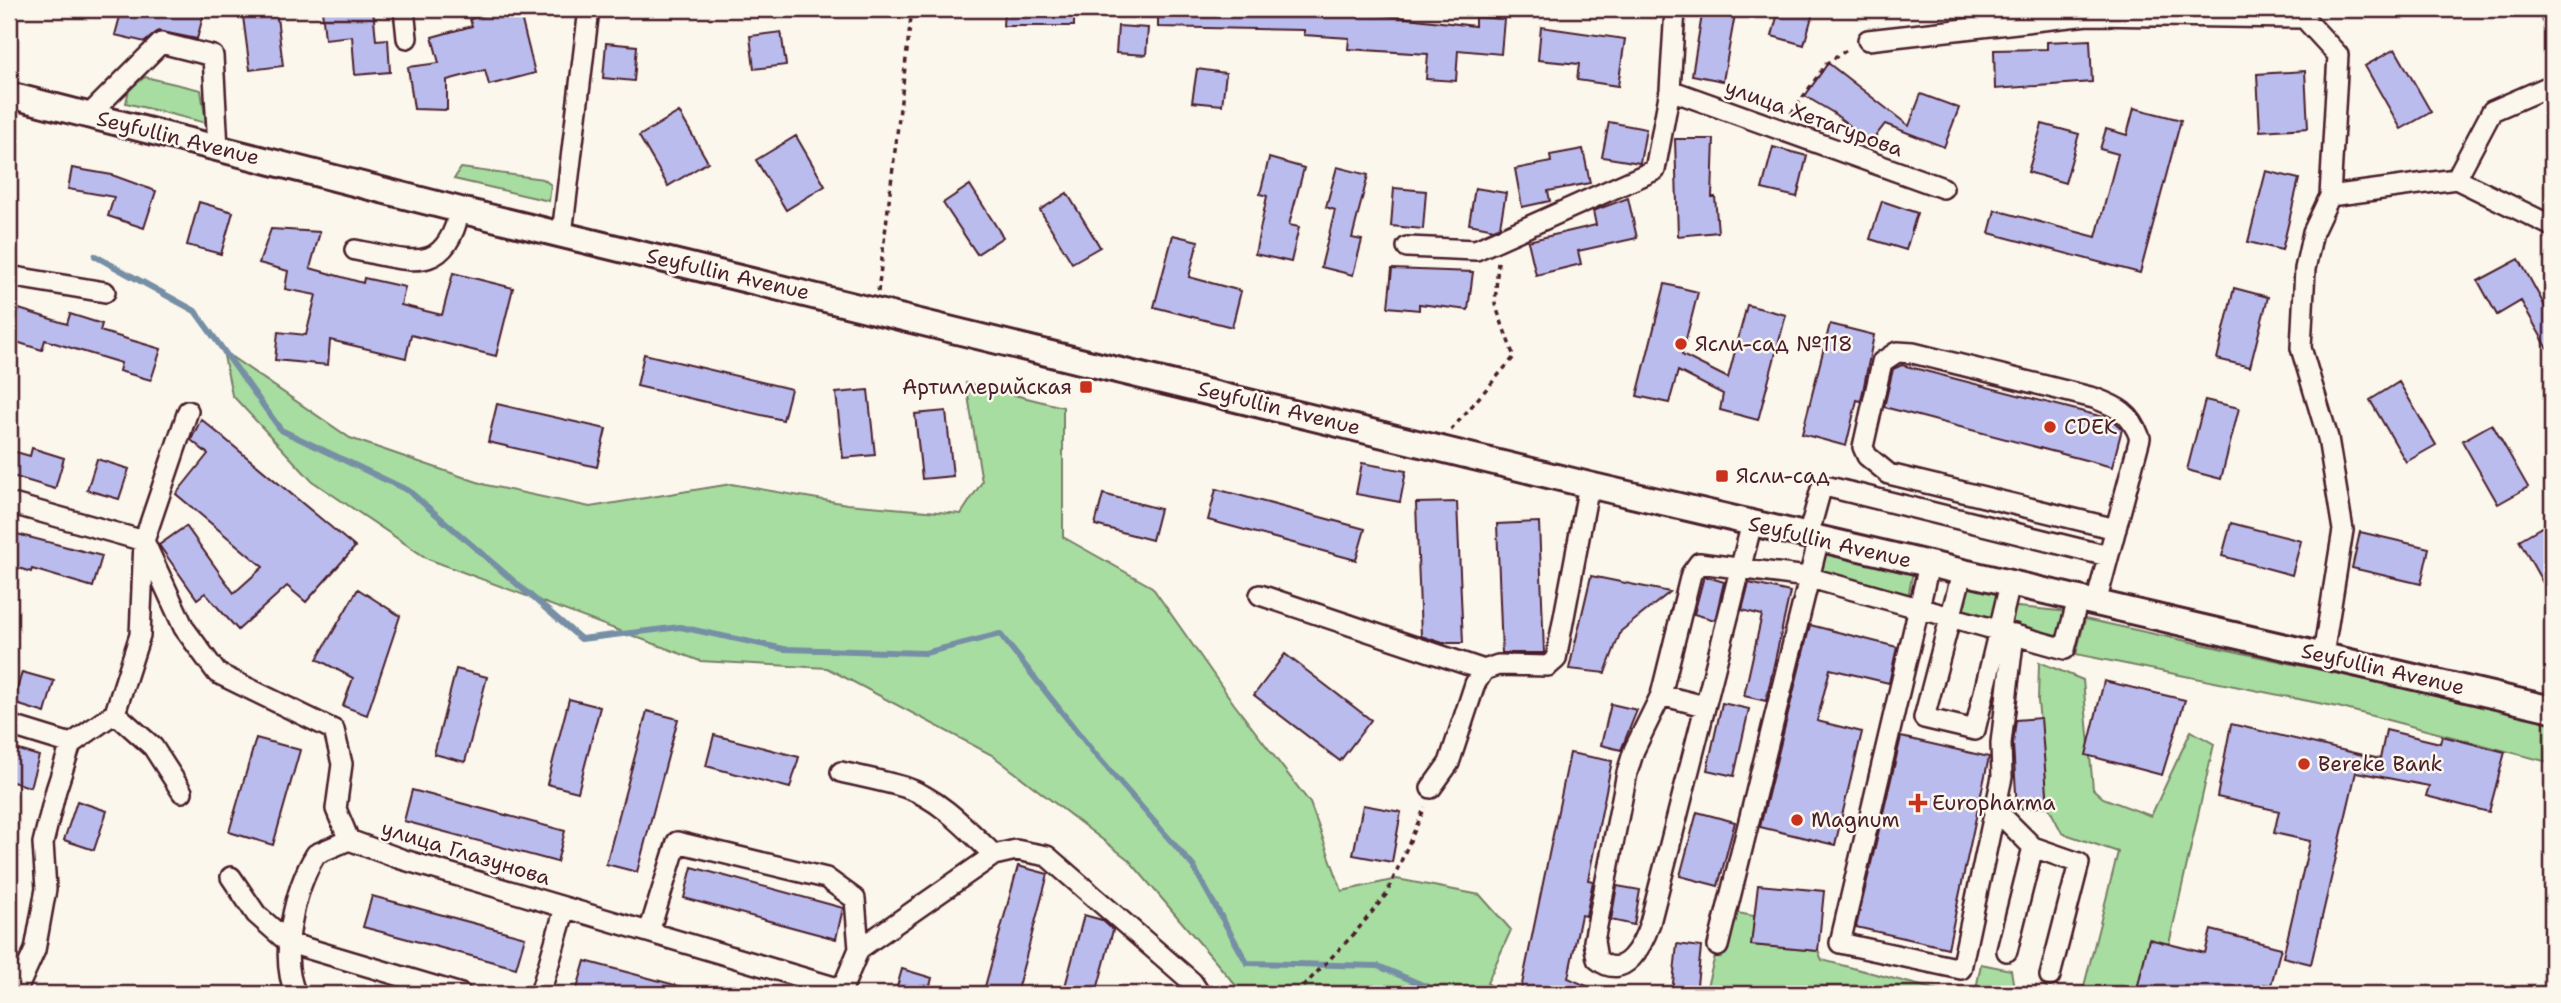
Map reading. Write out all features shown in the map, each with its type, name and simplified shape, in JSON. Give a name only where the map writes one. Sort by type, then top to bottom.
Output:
[{"type":"main road","name":"Seyfullin Avenue","points":[[9,95],[460,209],[1589,485],[2552,709]]},
{"type":"street","points":[[404,9],[407,38]]},
{"type":"street","points":[[562,234],[589,9]]},
{"type":"street","points":[[1407,247],[1476,250],[1655,170],[1670,90],[1675,9]]},
{"type":"street","points":[[1868,40],[2088,15],[2304,18],[2338,55],[2330,196],[2313,232],[2305,269],[2301,348],[2328,438],[2343,530],[2323,655]]},
{"type":"street","points":[[89,115],[161,43],[213,56],[218,148]]},
{"type":"street","points":[[2456,179],[2492,111],[2552,85]]},
{"type":"street","name":"улица Хетагурова","points":[[1670,90],[1942,188]]},
{"type":"street","points":[[2330,196],[2456,179],[2552,226]]},
{"type":"street","points":[[355,250],[416,260],[438,254],[447,248],[460,209]]},
{"type":"street","points":[[9,276],[105,292]]},
{"type":"street","points":[[1752,523],[1743,567],[1642,947],[1627,963],[1605,965],[1597,959],[1593,947],[1627,773],[1634,750],[1661,695],[1693,569],[1703,562],[1743,567],[1807,577],[1919,606],[2065,649],[2108,556],[2116,529],[2140,438],[2134,423],[2121,408],[2094,398],[1913,353],[1897,352],[1882,362],[1863,447],[1878,468],[1889,474],[2116,529]]},
{"type":"street","points":[[15,994],[36,950],[46,889],[43,843],[56,790],[71,744],[115,713],[140,635],[144,541],[188,411]]},
{"type":"street","points":[[1431,788],[1449,763],[1475,684],[1484,670],[1498,665],[1548,666],[1556,660],[1589,485]]},
{"type":"street","points":[[1718,946],[1807,577],[1821,489],[1829,486],[2108,556]]},
{"type":"street","points":[[9,503],[144,541]]},
{"type":"street","name":"улица Глазунова","points":[[144,541],[184,628],[217,673],[334,730],[342,764],[336,809],[349,839],[401,859],[841,992]]},
{"type":"street","points":[[1929,565],[1840,943],[1961,969],[2002,777],[2001,743],[2010,584]]},
{"type":"street","points":[[1962,573],[1924,718],[1975,730],[2001,743]]},
{"type":"street","points":[[1260,595],[1484,670]]},
{"type":"street","points":[[1975,730],[2006,632]]},
{"type":"street","points":[[1661,695],[1704,706]]},
{"type":"street","points":[[115,713],[153,747],[182,792]]},
{"type":"street","points":[[9,725],[71,744]]},
{"type":"street","points":[[841,772],[906,788],[932,801],[962,824],[994,855]]},
{"type":"street","points":[[1995,809],[2033,847],[2079,863],[2050,976]]},
{"type":"street","points":[[296,994],[290,983],[289,943],[298,890],[316,854],[349,839]]},
{"type":"street","points":[[649,932],[677,842],[826,878],[855,899],[859,949],[841,992]]},
{"type":"street","points":[[2007,951],[2033,847]]},
{"type":"street","points":[[859,949],[994,855],[1016,850],[1047,856],[1192,982],[1200,994]]},
{"type":"street","points":[[231,877],[257,914],[289,943],[461,994]]},
{"type":"street","points":[[540,994],[565,908]]},
{"type":"path","points":[[876,309],[912,9]]},
{"type":"path","points":[[2538,9],[2552,45]]},
{"type":"path","points":[[1780,131],[1827,62],[1868,40]]},
{"type":"path","points":[[1436,447],[1514,357],[1495,304],[1499,239]]},
{"type":"path","points":[[1296,994],[1354,934],[1386,895],[1421,820],[1431,788]]},
{"type":"green space","points":[[145,77],[201,90],[206,123],[126,103],[129,89]]},
{"type":"green space","points":[[461,168],[543,179],[551,185],[549,201],[454,179]]},
{"type":"green space","points":[[223,351],[350,438],[486,485],[590,507],[731,484],[847,504],[961,514],[982,482],[966,383],[1063,407],[1063,537],[1152,587],[1234,704],[1310,803],[1342,891],[1397,879],[1480,895],[1511,930],[1487,983],[1505,994],[1243,994],[1129,860],[992,755],[827,668],[700,661],[428,559],[312,481],[232,395]]},
{"type":"green space","points":[[1824,547],[1913,571],[1907,603],[1816,579]]},
{"type":"green space","points":[[1964,585],[2002,594],[1996,625],[1956,613]]},
{"type":"green space","points":[[2009,608],[2069,612],[2063,642],[2004,627]]},
{"type":"green space","points":[[2085,619],[2552,720],[2552,763],[2338,707],[2076,654]]},
{"type":"green space","points":[[2039,662],[2083,680],[2093,789],[2103,798],[2151,816],[2191,731],[2214,744],[2169,944],[2149,940],[2136,994],[2082,994],[2118,852],[2062,833],[2048,806],[2038,701]]},
{"type":"green space","points":[[1727,911],[1754,916],[1752,945],[1818,951],[1822,960],[1952,994],[1705,994]]},
{"type":"green space","points":[[1981,964],[2011,970],[2015,994],[1975,994]]},
{"type":"building","points":[[122,9],[205,9],[197,39],[158,31],[145,42],[115,35]]},
{"type":"building","points":[[242,9],[276,9],[283,66],[250,70]]},
{"type":"building","points":[[322,9],[373,9],[376,40],[388,39],[390,72],[355,75],[352,36],[325,39]]},
{"type":"building","points":[[508,9],[519,9],[535,73],[489,85],[485,70],[447,80],[447,110],[414,109],[408,67],[439,63],[432,37],[472,26],[470,19]]},
{"type":"building","points":[[1004,9],[1074,9],[1074,26],[1003,26]]},
{"type":"building","points":[[1158,9],[1332,9],[1475,26],[1475,17],[1504,19],[1501,54],[1458,50],[1456,81],[1426,79],[1428,54],[1348,49],[1349,38],[1304,35],[1304,30],[1158,27]]},
{"type":"building","points":[[1703,9],[1736,9],[1723,81],[1692,75]]},
{"type":"building","points":[[1779,9],[1814,9],[1804,45],[1772,36]]},
{"type":"building","points":[[1118,26],[1148,28],[1146,55],[1116,53]]},
{"type":"building","points":[[1541,27],[1625,39],[1618,86],[1577,80],[1579,64],[1538,60]]},
{"type":"building","points":[[781,32],[786,65],[754,69],[750,36]]},
{"type":"building","points":[[2090,40],[2092,82],[1995,89],[1994,50],[2047,49],[2047,42]]},
{"type":"building","points":[[606,43],[637,46],[634,81],[603,78]]},
{"type":"building","points":[[2395,49],[2431,112],[2401,129],[2365,66]]},
{"type":"building","points":[[1828,63],[1909,126],[1921,94],[1959,108],[1944,147],[1885,124],[1871,142],[1832,112],[1805,96]]},
{"type":"building","points":[[1197,69],[1226,73],[1222,105],[1192,102]]},
{"type":"building","points":[[2305,71],[2308,128],[2260,131],[2257,74]]},
{"type":"building","points":[[2134,108],[2181,120],[2140,273],[1989,233],[1995,210],[2096,237],[2118,154],[2100,149],[2106,129],[2127,135]]},
{"type":"building","points":[[679,112],[708,162],[668,186],[639,136]]},
{"type":"building","points":[[1609,122],[1646,129],[1640,163],[1602,157]]},
{"type":"building","points":[[2042,124],[2079,134],[2065,183],[2028,172]]},
{"type":"building","points":[[796,136],[825,186],[786,210],[756,160]]},
{"type":"building","points":[[1675,139],[1714,139],[1712,197],[1715,197],[1718,232],[1678,236]]},
{"type":"building","points":[[1773,147],[1807,156],[1797,197],[1762,189]]},
{"type":"building","points":[[1583,149],[1590,183],[1548,191],[1550,201],[1522,207],[1515,169],[1551,162],[1550,155]]},
{"type":"building","points":[[1269,158],[1304,168],[1289,225],[1299,227],[1291,262],[1255,254],[1267,196],[1260,194]]},
{"type":"building","points":[[1337,167],[1368,175],[1352,238],[1362,240],[1353,275],[1321,267],[1335,210],[1326,207]]},
{"type":"building","points":[[72,168],[112,175],[156,191],[144,228],[108,216],[114,197],[68,189]]},
{"type":"building","points":[[2266,171],[2299,179],[2282,250],[2248,242]]},
{"type":"building","points":[[970,185],[1003,237],[977,254],[943,203]]},
{"type":"building","points":[[1394,188],[1426,191],[1423,229],[1391,226]]},
{"type":"building","points":[[1475,188],[1506,193],[1500,226],[1494,229],[1469,224]]},
{"type":"building","points":[[1067,193],[1100,247],[1072,263],[1040,210]]},
{"type":"building","points":[[1628,198],[1637,238],[1578,251],[1581,264],[1536,275],[1528,241],[1596,225],[1593,211]]},
{"type":"building","points":[[1882,201],[1917,213],[1906,250],[1870,239]]},
{"type":"building","points":[[199,202],[233,212],[221,254],[187,245]]},
{"type":"building","points":[[271,229],[320,232],[310,268],[363,283],[364,278],[405,287],[401,305],[442,315],[453,273],[513,288],[496,356],[411,335],[406,358],[330,340],[328,365],[275,360],[278,332],[306,335],[316,295],[285,289],[288,271],[259,263]]},
{"type":"building","points":[[1173,235],[1198,241],[1189,277],[1241,291],[1232,327],[1154,307]]},
{"type":"building","points":[[2519,259],[2552,319],[2552,356],[2521,301],[2497,315],[2478,281]]},
{"type":"building","points":[[1392,269],[1473,272],[1468,310],[1419,304],[1419,310],[1388,307]]},
{"type":"building","points":[[1665,284],[1698,292],[1682,355],[1728,378],[1747,305],[1786,315],[1758,420],[1720,410],[1723,394],[1678,371],[1669,403],[1637,396]]},
{"type":"building","points":[[2234,288],[2268,297],[2250,367],[2217,359]]},
{"type":"building","points":[[19,309],[67,324],[70,314],[102,324],[100,331],[161,349],[151,380],[119,371],[121,363],[45,340],[42,350],[10,340]]},
{"type":"building","points":[[1830,324],[1874,335],[1861,401],[1857,400],[1846,446],[1802,434]]},
{"type":"building","points":[[644,354],[791,389],[783,420],[637,386]]},
{"type":"building","points":[[1902,365],[2111,419],[2122,429],[2112,467],[1884,407],[1893,369]]},
{"type":"building","points":[[2399,382],[2436,445],[2406,462],[2370,400]]},
{"type":"building","points":[[868,390],[875,455],[843,458],[836,393]]},
{"type":"building","points":[[2205,400],[2239,408],[2221,479],[2187,470]]},
{"type":"building","points":[[497,404],[606,429],[597,467],[488,442]]},
{"type":"building","points":[[946,411],[953,476],[922,479],[915,414]]},
{"type":"building","points":[[201,419],[355,547],[306,602],[287,586],[238,630],[205,593],[197,599],[159,545],[186,526],[234,593],[263,567],[176,494],[208,454],[191,440]]},
{"type":"building","points":[[2492,424],[2528,487],[2498,504],[2462,441]]},
{"type":"building","points":[[32,448],[64,458],[55,489],[9,475],[9,450],[30,456]]},
{"type":"building","points":[[97,459],[129,469],[119,499],[87,490]]},
{"type":"building","points":[[1362,463],[1406,471],[1400,502],[1356,494]]},
{"type":"building","points":[[1216,489],[1365,529],[1356,560],[1208,520]]},
{"type":"building","points":[[1103,494],[1160,509],[1152,540],[1095,525]]},
{"type":"building","points":[[1457,502],[1463,643],[1443,643],[1421,636],[1416,503]]},
{"type":"building","points":[[2552,521],[2552,599],[2519,540]]},
{"type":"building","points":[[1539,522],[1544,653],[1502,653],[1497,524]]},
{"type":"building","points":[[2231,523],[2301,541],[2292,575],[2222,556]]},
{"type":"building","points":[[9,532],[102,556],[93,587],[9,565]]},
{"type":"building","points":[[2360,532],[2429,548],[2421,584],[2352,568]]},
{"type":"building","points":[[1591,576],[1670,592],[1621,631],[1605,673],[1569,669]]},
{"type":"building","points":[[1704,576],[1724,582],[1715,620],[1694,614]]},
{"type":"building","points":[[1749,583],[1790,592],[1766,701],[1744,696],[1762,615],[1742,610]]},
{"type":"building","points":[[358,589],[400,616],[367,715],[343,706],[353,678],[317,659]]},
{"type":"building","points":[[1810,625],[1897,647],[1889,683],[1830,669],[1817,721],[1862,732],[1835,845],[1760,827]]},
{"type":"building","points":[[1285,654],[1371,720],[1340,761],[1254,695]]},
{"type":"building","points":[[456,669],[487,677],[465,762],[434,754]]},
{"type":"building","points":[[22,672],[54,681],[45,713],[13,703]]},
{"type":"building","points":[[2104,681],[2185,700],[2162,775],[2086,755]]},
{"type":"building","points":[[569,699],[600,707],[578,792],[547,784]]},
{"type":"building","points":[[1722,703],[1749,709],[1734,776],[1707,770]]},
{"type":"building","points":[[1611,704],[1637,710],[1621,750],[1601,745]]},
{"type":"building","points":[[647,711],[678,719],[637,872],[606,864]]},
{"type":"building","points":[[2041,718],[2048,806],[2017,809],[2013,744],[2016,720]]},
{"type":"building","points":[[2231,724],[2380,759],[2386,730],[2440,743],[2442,736],[2505,752],[2489,812],[2426,796],[2429,786],[2356,772],[2311,964],[2283,957],[2310,841],[2274,833],[2279,811],[2217,797]]},
{"type":"building","points":[[714,735],[799,757],[790,788],[706,766]]},
{"type":"building","points":[[1901,737],[1989,757],[1948,948],[1856,927]]},
{"type":"building","points":[[256,738],[300,750],[273,845],[229,832]]},
{"type":"building","points":[[9,747],[39,756],[30,787],[9,781]]},
{"type":"building","points":[[1570,753],[1612,761],[1588,880],[1593,881],[1586,916],[1581,915],[1568,978],[1605,994],[1520,994]]},
{"type":"building","points":[[412,790],[565,831],[557,862],[404,821]]},
{"type":"building","points":[[77,801],[107,811],[94,850],[64,840]]},
{"type":"building","points":[[1363,805],[1401,812],[1392,862],[1353,855]]},
{"type":"building","points":[[1697,812],[1735,822],[1718,886],[1680,876]]},
{"type":"building","points":[[1018,866],[1048,874],[1016,994],[983,994]]},
{"type":"building","points":[[692,867],[843,908],[836,939],[684,898]]},
{"type":"building","points":[[1758,885],[1824,891],[1818,951],[1751,945]]},
{"type":"building","points":[[1617,886],[1640,890],[1634,925],[1611,920]]},
{"type":"building","points":[[372,896],[525,937],[516,968],[363,927]]},
{"type":"building","points":[[1084,915],[1102,920],[1113,930],[1096,994],[1063,994]]},
{"type":"building","points":[[2211,930],[2281,948],[2271,985],[2264,984],[2262,994],[2136,994],[2149,939],[2205,953]]},
{"type":"building","points":[[1677,944],[1701,947],[1696,994],[1672,993]]},
{"type":"building","points":[[585,961],[690,989],[689,994],[576,992]]},
{"type":"building","points":[[902,969],[932,978],[928,994],[895,994]]},
{"type":"waterway","points":[[95,256],[195,311],[281,430],[409,491],[581,639],[680,627],[784,649],[925,653],[1000,634],[1095,754],[1193,866],[1247,963],[1378,966],[1444,994]]},
{"type":"place","name":"Ясли-сад №118","points":[[1681,344]]},
{"type":"place","name":"Артиллерийская","points":[[1086,387]]},
{"type":"place","name":"CDEK","points":[[2050,427]]},
{"type":"place","name":"Ясли-сад","points":[[1722,476]]},
{"type":"place","name":"Bereke Bank","points":[[2304,764]]},
{"type":"place","name":"Europharma","points":[[1918,803]]},
{"type":"place","name":"Magnum","points":[[1797,820]]}]
